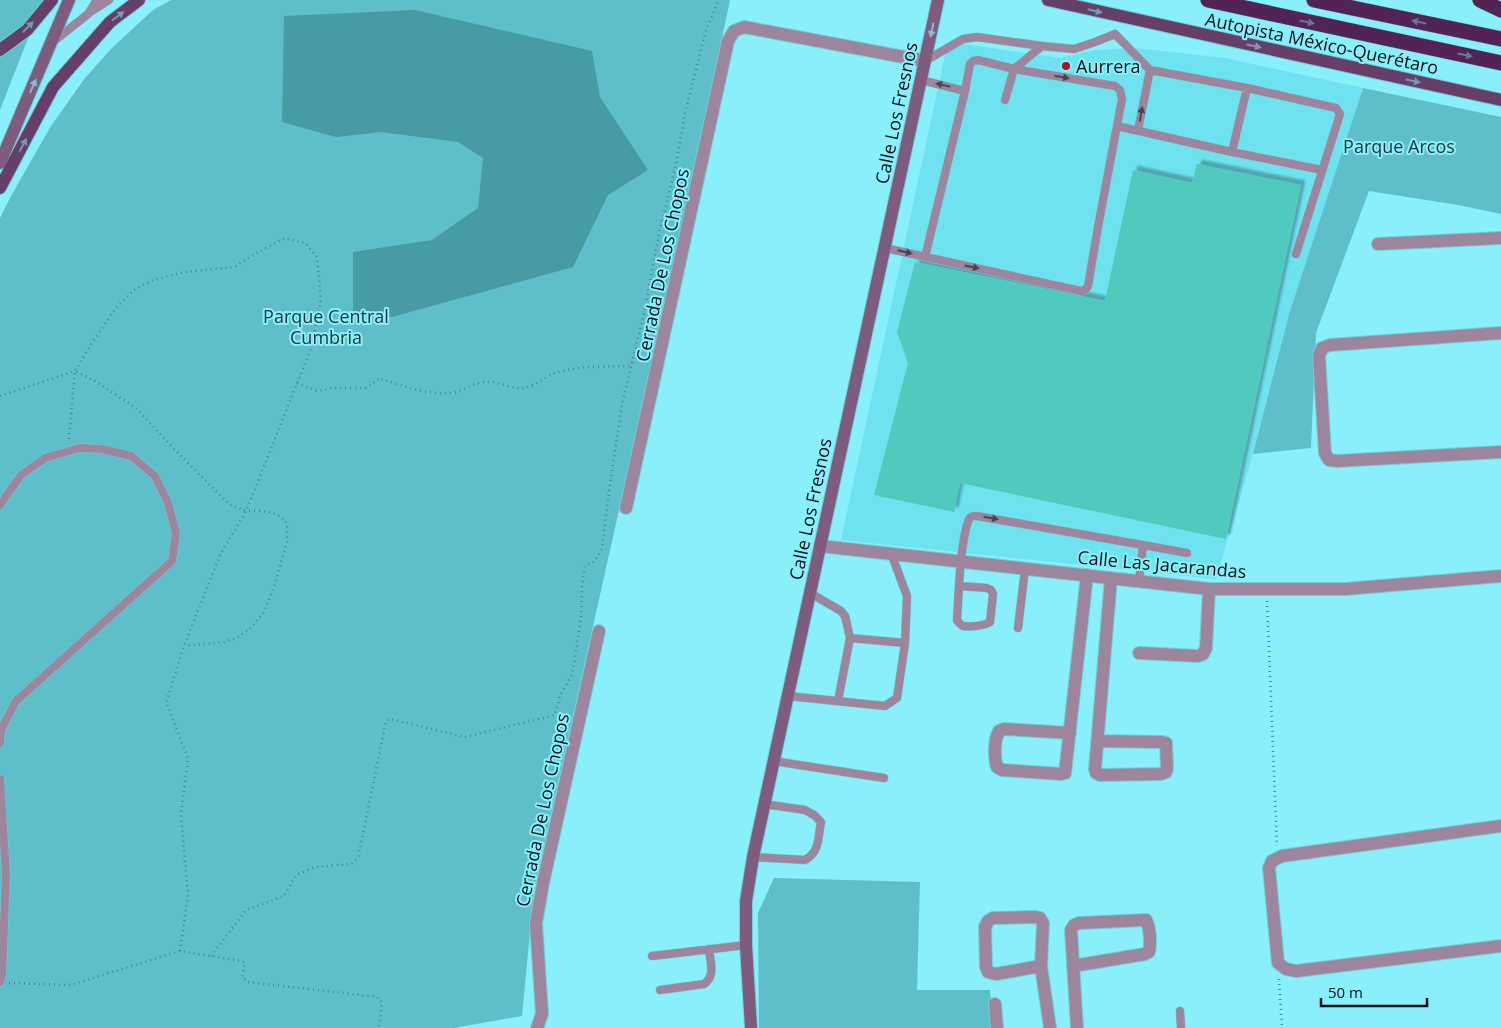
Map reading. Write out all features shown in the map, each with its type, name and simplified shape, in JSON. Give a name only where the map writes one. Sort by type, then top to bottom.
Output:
[{"type":"highway","points":[[1208,0],[1501,63]]},
{"type":"highway","points":[[1314,0],[1501,38]]},
{"type":"highway","points":[[1480,0],[1501,10]]},
{"type":"main road","points":[[0,50],[27,30],[52,0]]},
{"type":"main road","points":[[0,188],[53,87],[110,22],[139,0]]},
{"type":"main road","name":"Autopista México-Querétaro","points":[[1048,0],[1501,100]]},
{"type":"street","points":[[0,163],[69,0]]},
{"type":"street","name":"Calle Los Fresnos","points":[[750,1028],[746,901],[753,857],[938,0]]},
{"type":"street","name":"Cerrada De Los Chopos","points":[[626,508],[728,41],[734,30],[744,27],[925,61]]},
{"type":"street","points":[[1378,244],[1501,238]]},
{"type":"street","points":[[1501,333],[1330,345],[1322,348],[1319,356],[1325,453],[1329,460],[1501,452]]},
{"type":"street","name":"Calle Las Jacarandas","points":[[820,546],[1210,589],[1345,589],[1501,576]]},
{"type":"street","points":[[1070,733],[1004,729],[999,731],[996,735],[997,767],[1002,770],[1065,773],[1070,733],[1087,575]]},
{"type":"street","points":[[1098,741],[1166,743],[1168,768],[1166,772],[1161,774],[1100,775],[1094,769],[1098,741],[1111,578]]},
{"type":"street","points":[[1139,653],[1198,656],[1203,654],[1206,648],[1210,589]]},
{"type":"street","name":"Cerrada De Los Chopos","points":[[536,1028],[542,1014],[537,915],[599,631]]},
{"type":"street","points":[[1501,826],[1279,857],[1272,861],[1269,868],[1282,966],[1296,971],[1501,946]]},
{"type":"street","points":[[1041,966],[996,974],[988,972],[986,967],[985,927],[988,921],[994,918],[1034,917],[1040,918],[1043,923],[1041,966],[1050,1028]]},
{"type":"street","points":[[1073,966],[1149,952],[1148,924],[1146,920],[1079,923],[1074,925],[1071,930],[1073,966],[1077,1028]]},
{"type":"street","points":[[995,1004],[997,1028]]},
{"type":"lane","points":[[88,14],[97,0]]},
{"type":"lane","points":[[50,44],[109,0]]},
{"type":"lane","points":[[1115,34],[1118,16]]},
{"type":"lane","points":[[925,61],[963,39],[970,37],[1074,49],[1115,34]]},
{"type":"lane","points":[[1115,34],[1150,70],[1247,88],[1336,108],[1340,114],[1296,254]]},
{"type":"lane","points":[[1005,100],[1014,69],[1042,46]]},
{"type":"lane","points":[[885,248],[925,257],[1081,291],[1085,290],[1088,286],[1122,99],[1120,90],[1114,86],[1014,69],[978,60],[973,61],[970,64],[925,257]]},
{"type":"lane","points":[[1138,130],[1150,70]]},
{"type":"lane","points":[[921,80],[965,91]]},
{"type":"lane","points":[[1232,152],[1247,88]]},
{"type":"lane","points":[[1117,126],[1322,170]]},
{"type":"lane","points":[[0,505],[21,476],[44,458],[79,448],[102,450],[131,456],[154,476],[168,503],[176,533],[172,561],[16,701],[2,730],[0,743]]},
{"type":"lane","points":[[959,586],[991,590],[993,594],[990,622],[986,625],[963,626],[957,620],[960,561],[969,519],[972,516],[1187,552]]},
{"type":"lane","points":[[1139,581],[1143,545]]},
{"type":"lane","points":[[788,696],[885,706],[897,698],[905,643],[907,596],[891,553]]},
{"type":"lane","points":[[1018,628],[1024,569]]},
{"type":"lane","points":[[810,594],[842,611],[845,616],[850,638],[838,702]]},
{"type":"lane","points":[[850,638],[905,643]]},
{"type":"lane","points":[[773,761],[884,778]]},
{"type":"lane","points":[[0,779],[6,874],[2,974],[0,983]]},
{"type":"lane","points":[[753,857],[805,860],[816,851],[821,822],[814,815],[805,810],[764,804]]},
{"type":"lane","points":[[652,956],[746,945]]},
{"type":"lane","points":[[660,990],[704,984],[710,980],[712,974],[709,949]]},
{"type":"lane","points":[[1180,1011],[1181,1028]]},
{"type":"path","points":[[211,956],[246,910],[284,896],[296,875],[315,868],[351,864],[358,858],[386,721],[390,719],[465,737],[554,715],[560,696],[572,675],[581,620],[585,566],[594,562],[602,548],[622,404],[645,308],[685,113],[706,30],[719,0]]},
{"type":"path","points":[[79,448],[69,441],[75,372],[116,308],[134,290],[153,280],[185,272],[234,267],[284,238],[305,243],[317,257],[321,299],[312,346],[246,511],[220,555],[184,646],[166,702],[188,758],[180,815],[188,895],[180,951]]},
{"type":"path","points":[[297,383],[318,391],[331,388],[366,388],[380,378],[405,387],[451,393],[475,383],[492,382],[514,388],[528,387],[551,375],[576,368],[631,366]]},
{"type":"path","points":[[0,396],[75,372],[95,380],[136,408],[230,505],[246,511],[273,513],[280,516],[287,523],[287,542],[274,587],[264,612],[251,628],[236,638],[224,642],[184,646]]},
{"type":"path","points":[[1266,590],[1279,857]]},
{"type":"path","points":[[0,983],[70,985],[180,951],[242,961],[245,963],[242,978],[248,982],[378,997],[382,1002],[379,1028]]},
{"type":"path","points":[[1282,966],[1282,1028]]},
{"type":"shaded area","points":[[415,10],[592,51],[600,97],[648,170],[608,195],[573,267],[392,317],[353,313],[353,252],[432,240],[478,208],[483,158],[458,142],[381,132],[336,137],[282,122],[284,16]]},
{"type":"shaded area","points":[[964,44],[1060,58],[1095,50],[1135,48],[1225,58],[1363,88],[1289,314],[1253,454],[1216,579],[841,540],[945,55],[953,48]]},
{"type":"green space","points":[[0,0],[43,0],[0,110]]},
{"type":"green space","name":"Parque Central Cumbria","points":[[171,0],[730,0],[679,242],[534,890],[522,1016],[454,1028],[0,1028],[0,218],[51,126],[85,78],[112,48],[153,10]]},
{"type":"green space","name":"Parque Arcos","points":[[1363,88],[1501,117],[1501,214],[1369,191],[1316,333],[1311,448],[1253,454],[1289,314]]},
{"type":"green space","points":[[774,878],[920,882],[917,990],[990,990],[994,1028],[759,1028],[758,913]]},
{"type":"building","points":[[1197,164],[1301,185],[1226,539],[960,483],[954,512],[874,495],[908,363],[897,332],[915,262],[1105,301],[1133,170],[1192,183]]},
{"type":"place","name":"Aurrera","points":[[1066,66]]}]
